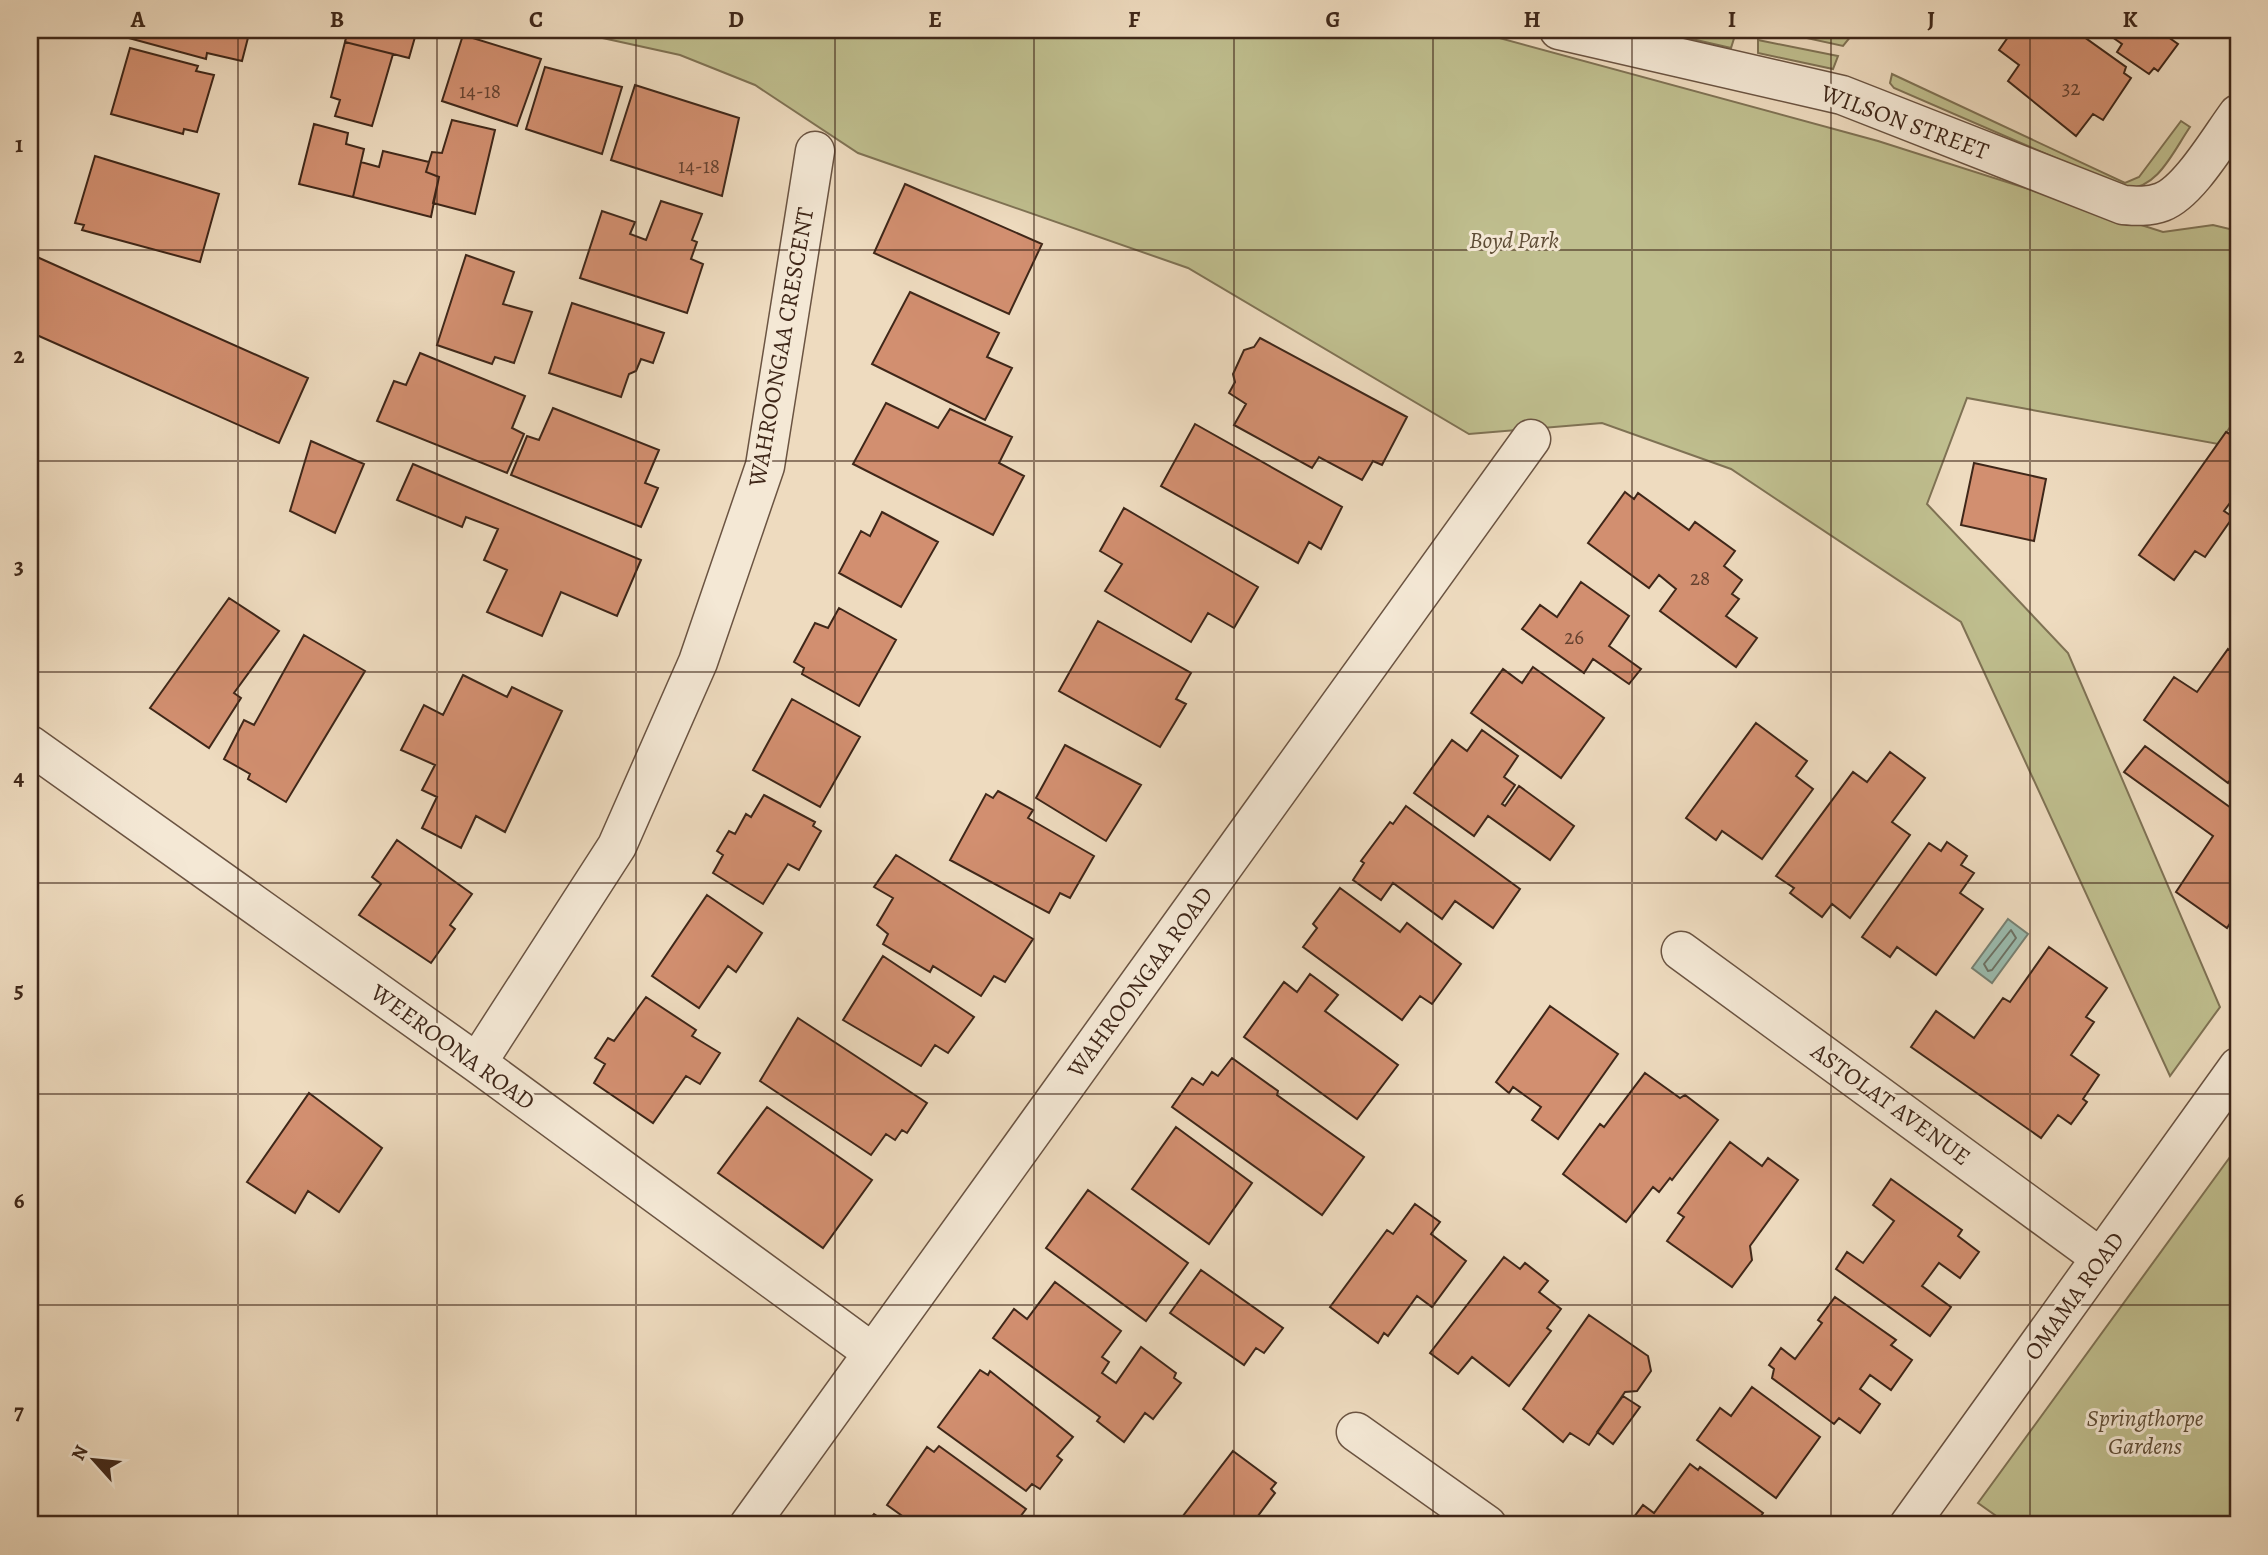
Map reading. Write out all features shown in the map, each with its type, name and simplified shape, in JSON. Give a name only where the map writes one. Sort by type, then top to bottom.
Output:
[{"type":"street","name":"WILSON STREET","points":[[1559,30],[1842,95],[2123,205],[2144,206],[2164,202],[2181,189],[2238,114]]},
{"type":"street","name":"WAHROONGAA CRESCENT","points":[[477,1063],[617,846],[698,662],[765,466],[815,150]]},
{"type":"street","name":"WAHROONGAA ROAD","points":[[749,1525],[1531,439]]},
{"type":"street","name":"WEEROONA ROAD","points":[[30,745],[477,1063],[873,1353]]},
{"type":"street","name":"ASTOLAT AVENUE","points":[[1681,951],[2101,1258]]},
{"type":"street","name":"OMAMA ROAD","points":[[1909,1525],[2238,1067]]},
{"type":"street","points":[[1356,1432],[1488,1525]]},
{"type":"green space","name":"Boyd Park","points":[[566,30],[1470,30],[1878,141],[2163,232],[2213,225],[2238,231],[2238,416],[2218,444],[1967,398],[1927,504],[2068,653],[2220,1007],[2170,1076],[1961,622],[1731,469],[1602,423],[1469,434],[1188,268],[858,153],[755,85],[680,55]]},
{"type":"green space","points":[[1653,30],[1736,32],[1731,48]]},
{"type":"green space","points":[[1770,30],[1856,30],[1843,46]]},
{"type":"green space","points":[[1758,40],[1838,56],[1833,69],[1758,53]]},
{"type":"green space","points":[[1892,74],[2125,183],[2139,177],[2181,121],[2190,127],[2155,176],[2136,187],[2125,188],[1894,88],[1890,83]]},
{"type":"green space","name":"Springthorpe Gardens","points":[[2238,1146],[2238,1525],[2009,1525],[1978,1503]]},
{"type":"water","points":[[2008,919],[2028,934],[1992,983],[1972,968]]},
{"type":"building","points":[[115,30],[250,30],[242,61],[207,53],[206,59],[114,34]]},
{"type":"building","points":[[348,30],[417,30],[409,58],[345,42]]},
{"type":"building","points":[[2013,30],[2084,30],[2080,34],[2126,67],[2124,73],[2131,78],[2103,120],[2093,114],[2076,136],[2008,81],[2019,65],[1999,50]]},
{"type":"building","points":[[2102,30],[2158,30],[2178,44],[2158,71],[2154,68],[2149,74],[2117,52],[2122,44]]},
{"type":"building","points":[[463,35],[541,59],[517,126],[442,101]]},
{"type":"building","points":[[345,42],[393,54],[372,126],[335,116],[340,100],[331,97]]},
{"type":"building","points":[[130,48],[198,66],[196,71],[214,75],[197,132],[184,129],[183,134],[111,114]]},
{"type":"building","points":[[545,67],[622,87],[602,154],[526,129]]},
{"type":"building","points":[[635,85],[739,118],[722,196],[611,160]]},
{"type":"building","points":[[452,120],[495,130],[475,214],[433,203],[439,177],[426,172],[432,152],[442,153]]},
{"type":"building","points":[[314,124],[348,133],[346,144],[364,149],[353,197],[299,184]]},
{"type":"building","points":[[383,151],[429,162],[426,172],[439,177],[431,217],[353,197],[361,162],[379,167]]},
{"type":"building","points":[[95,156],[219,194],[200,262],[82,230],[84,225],[75,223]]},
{"type":"building","points":[[905,184],[1042,244],[1009,314],[874,253]]},
{"type":"building","points":[[661,201],[702,214],[692,240],[697,242],[691,259],[703,264],[687,313],[580,278],[602,211],[635,222],[630,234],[646,240]]},
{"type":"building","points":[[466,255],[514,272],[503,304],[532,312],[514,363],[495,357],[492,364],[437,345]]},
{"type":"building","points":[[37,257],[308,378],[279,443],[30,332],[30,272]]},
{"type":"building","points":[[910,292],[999,333],[987,357],[1012,368],[985,420],[872,364]]},
{"type":"building","points":[[572,303],[664,333],[653,363],[641,359],[636,371],[629,374],[621,397],[549,373]]},
{"type":"building","points":[[1260,338],[1407,417],[1382,465],[1373,461],[1362,480],[1319,457],[1312,468],[1234,425],[1246,404],[1229,393],[1235,382],[1233,374],[1244,350],[1254,347]]},
{"type":"building","points":[[420,353],[525,396],[512,428],[524,434],[507,473],[377,421],[394,381],[406,385]]},
{"type":"building","points":[[886,403],[938,428],[950,409],[1012,437],[999,463],[1024,476],[993,535],[853,464]]},
{"type":"building","points":[[553,408],[659,450],[645,483],[658,488],[641,527],[511,475],[527,436],[539,440]]},
{"type":"building","points":[[1195,424],[1342,507],[1321,549],[1309,542],[1298,563],[1161,486]]},
{"type":"building","points":[[2226,432],[2238,438],[2238,492],[2224,511],[2233,517],[2205,557],[2195,551],[2174,580],[2139,555]]},
{"type":"building","points":[[311,441],[364,464],[335,533],[290,511]]},
{"type":"building","points":[[1974,463],[2046,479],[2034,541],[1961,525]]},
{"type":"building","points":[[413,464],[641,560],[617,616],[561,592],[542,636],[487,612],[507,570],[484,560],[498,529],[466,517],[462,527],[397,500]]},
{"type":"building","points":[[1625,492],[1634,499],[1638,493],[1689,530],[1695,522],[1735,551],[1724,566],[1742,580],[1732,594],[1739,599],[1726,616],[1757,638],[1736,667],[1660,611],[1676,589],[1659,575],[1649,588],[1588,543]]},
{"type":"building","points":[[1124,508],[1258,587],[1234,628],[1208,613],[1191,642],[1105,591],[1122,564],[1100,551]]},
{"type":"building","points":[[882,512],[938,542],[901,607],[839,573],[861,531],[870,536]]},
{"type":"building","points":[[1581,582],[1629,616],[1609,646],[1641,669],[1629,684],[1593,659],[1584,673],[1522,629],[1540,605],[1557,617]]},
{"type":"building","points":[[229,598],[279,631],[234,693],[241,698],[209,748],[150,708]]},
{"type":"building","points":[[839,608],[896,640],[859,706],[802,674],[804,668],[794,662],[815,623],[828,628]]},
{"type":"building","points":[[1098,621],[1191,673],[1176,699],[1186,704],[1160,747],[1059,691]]},
{"type":"building","points":[[304,635],[365,671],[286,802],[248,779],[250,774],[224,759],[244,720],[254,725]]},
{"type":"building","points":[[2228,649],[2238,656],[2238,782],[2232,777],[2228,783],[2144,720],[2174,677],[2197,692]]},
{"type":"building","points":[[1533,667],[1604,718],[1561,778],[1471,713],[1503,669],[1522,683]]},
{"type":"building","points":[[463,675],[507,697],[512,687],[562,711],[505,832],[476,816],[461,848],[422,828],[437,797],[422,790],[435,765],[401,750],[424,705],[443,715]]},
{"type":"building","points":[[792,699],[860,737],[820,807],[753,770]]},
{"type":"building","points":[[1756,723],[1807,761],[1796,776],[1813,789],[1762,859],[1722,831],[1716,840],[1686,818]]},
{"type":"building","points":[[1482,730],[1518,756],[1504,777],[1515,785],[1502,804],[1505,806],[1519,786],[1574,826],[1550,860],[1488,816],[1474,836],[1414,793],[1452,740],[1467,751]]},
{"type":"building","points":[[1065,745],[1141,785],[1106,841],[1036,798]]},
{"type":"building","points":[[2145,746],[2238,813],[2238,911],[2227,928],[2176,892],[2213,836],[2124,772]]},
{"type":"building","points":[[1890,752],[1925,778],[1892,822],[1910,835],[1850,918],[1832,904],[1822,917],[1790,893],[1794,888],[1776,876],[1853,772],[1867,782]]},
{"type":"building","points":[[998,791],[1033,810],[1028,818],[1094,856],[1070,898],[1060,893],[1049,913],[950,860],[986,794],[993,798]]},
{"type":"building","points":[[764,795],[815,822],[813,826],[821,831],[799,870],[788,864],[763,904],[713,873],[723,855],[717,851],[729,831],[735,834],[746,814],[751,817]]},
{"type":"building","points":[[1406,806],[1520,889],[1493,928],[1455,901],[1442,919],[1393,883],[1381,900],[1353,880],[1364,863],[1361,861],[1390,822],[1393,824]]},
{"type":"building","points":[[397,840],[472,894],[450,925],[455,929],[431,963],[359,915],[381,884],[372,877]]},
{"type":"building","points":[[1947,842],[1967,856],[1961,865],[1974,873],[1960,893],[1983,909],[1936,975],[1897,947],[1890,957],[1862,937],[1929,843],[1941,851]]},
{"type":"building","points":[[896,855],[1033,939],[1005,982],[994,976],[981,996],[933,966],[930,972],[883,944],[888,934],[877,925],[893,898],[874,887]]},
{"type":"building","points":[[1340,888],[1400,932],[1407,923],[1461,964],[1432,1004],[1420,996],[1402,1020],[1303,947],[1317,928],[1313,924]]},
{"type":"building","points":[[707,895],[762,933],[736,972],[728,966],[699,1008],[652,976]]},
{"type":"building","points":[[2049,947],[2107,988],[2086,1017],[2094,1022],[2071,1055],[2099,1075],[2083,1099],[2087,1102],[2071,1124],[2058,1115],[2041,1138],[1911,1047],[1936,1011],[1974,1038],[2003,998],[2010,1002]]},
{"type":"building","points":[[883,956],[974,1017],[948,1053],[935,1045],[921,1066],[843,1020]]},
{"type":"building","points":[[1310,974],[1338,995],[1325,1011],[1398,1065],[1357,1119],[1244,1037],[1284,982],[1297,992]]},
{"type":"building","points":[[646,997],[696,1030],[692,1036],[720,1053],[700,1084],[686,1076],[653,1123],[594,1083],[605,1064],[595,1058],[608,1038],[614,1041]]},
{"type":"building","points":[[1550,1006],[1618,1054],[1558,1139],[1532,1120],[1541,1107],[1513,1087],[1509,1093],[1496,1082]]},
{"type":"building","points":[[798,1018],[927,1103],[907,1133],[902,1130],[895,1140],[886,1134],[871,1155],[760,1081]]},
{"type":"building","points":[[1232,1058],[1278,1091],[1277,1095],[1364,1157],[1322,1215],[1172,1107],[1192,1078],[1203,1085],[1212,1072],[1218,1076]]},
{"type":"building","points":[[1645,1073],[1680,1098],[1685,1095],[1718,1120],[1672,1180],[1670,1178],[1659,1192],[1653,1187],[1626,1222],[1563,1174],[1600,1124],[1604,1127]]},
{"type":"building","points":[[309,1093],[382,1148],[339,1212],[308,1191],[295,1213],[247,1182]]},
{"type":"building","points":[[767,1107],[872,1180],[823,1248],[718,1173]]},
{"type":"building","points":[[1176,1127],[1252,1183],[1209,1244],[1132,1189]]},
{"type":"building","points":[[1730,1142],[1762,1166],[1768,1158],[1798,1180],[1750,1246],[1752,1260],[1732,1287],[1667,1241],[1684,1217],[1678,1213]]},
{"type":"building","points":[[1891,1179],[1962,1230],[1958,1236],[1979,1252],[1960,1278],[1939,1263],[1922,1286],[1951,1307],[1930,1336],[1836,1269],[1847,1252],[1863,1263],[1894,1221],[1873,1205]]},
{"type":"building","points":[[1088,1190],[1188,1263],[1146,1321],[1046,1248]]},
{"type":"building","points":[[1415,1204],[1440,1222],[1431,1234],[1466,1261],[1432,1307],[1417,1296],[1388,1336],[1384,1333],[1378,1343],[1330,1307],[1387,1230],[1393,1234]]},
{"type":"building","points":[[1504,1257],[1520,1269],[1525,1263],[1548,1281],[1539,1292],[1561,1309],[1547,1328],[1551,1331],[1509,1386],[1472,1357],[1458,1374],[1430,1353]]},
{"type":"building","points":[[1201,1270],[1283,1328],[1264,1353],[1256,1348],[1244,1365],[1170,1313]]},
{"type":"building","points":[[1055,1282],[1121,1331],[1102,1357],[1109,1362],[1102,1373],[1116,1383],[1141,1347],[1176,1373],[1174,1378],[1181,1383],[1153,1419],[1145,1413],[1124,1442],[1097,1421],[1100,1417],[993,1338],[1014,1309],[1027,1319]]},
{"type":"building","points":[[1835,1297],[1896,1340],[1891,1345],[1912,1360],[1891,1390],[1870,1375],[1860,1389],[1880,1404],[1860,1433],[1839,1418],[1834,1424],[1772,1378],[1774,1369],[1769,1365],[1781,1348],[1795,1359],[1822,1323],[1818,1320]]},
{"type":"building","points":[[1589,1315],[1648,1356],[1651,1371],[1637,1391],[1625,1392],[1589,1445],[1570,1433],[1563,1442],[1523,1409]]},
{"type":"building","points":[[980,1370],[988,1375],[990,1371],[1073,1437],[1057,1456],[1062,1460],[1040,1489],[1032,1484],[1026,1491],[938,1427]]},
{"type":"building","points":[[1752,1387],[1820,1437],[1776,1498],[1697,1440],[1720,1408],[1731,1416]]},
{"type":"building","points":[[1623,1396],[1640,1407],[1613,1444],[1597,1432]]},
{"type":"building","points":[[939,1446],[1026,1509],[1014,1525],[915,1525],[887,1505],[927,1447],[934,1452]]},
{"type":"building","points":[[1233,1451],[1276,1483],[1271,1489],[1275,1493],[1255,1520],[1256,1525],[1176,1525]]},
{"type":"building","points":[[1690,1464],[1698,1470],[1700,1467],[1763,1513],[1755,1525],[1628,1525],[1643,1505],[1654,1513]]},
{"type":"building","points":[[874,1514],[890,1525],[865,1525]]}]
